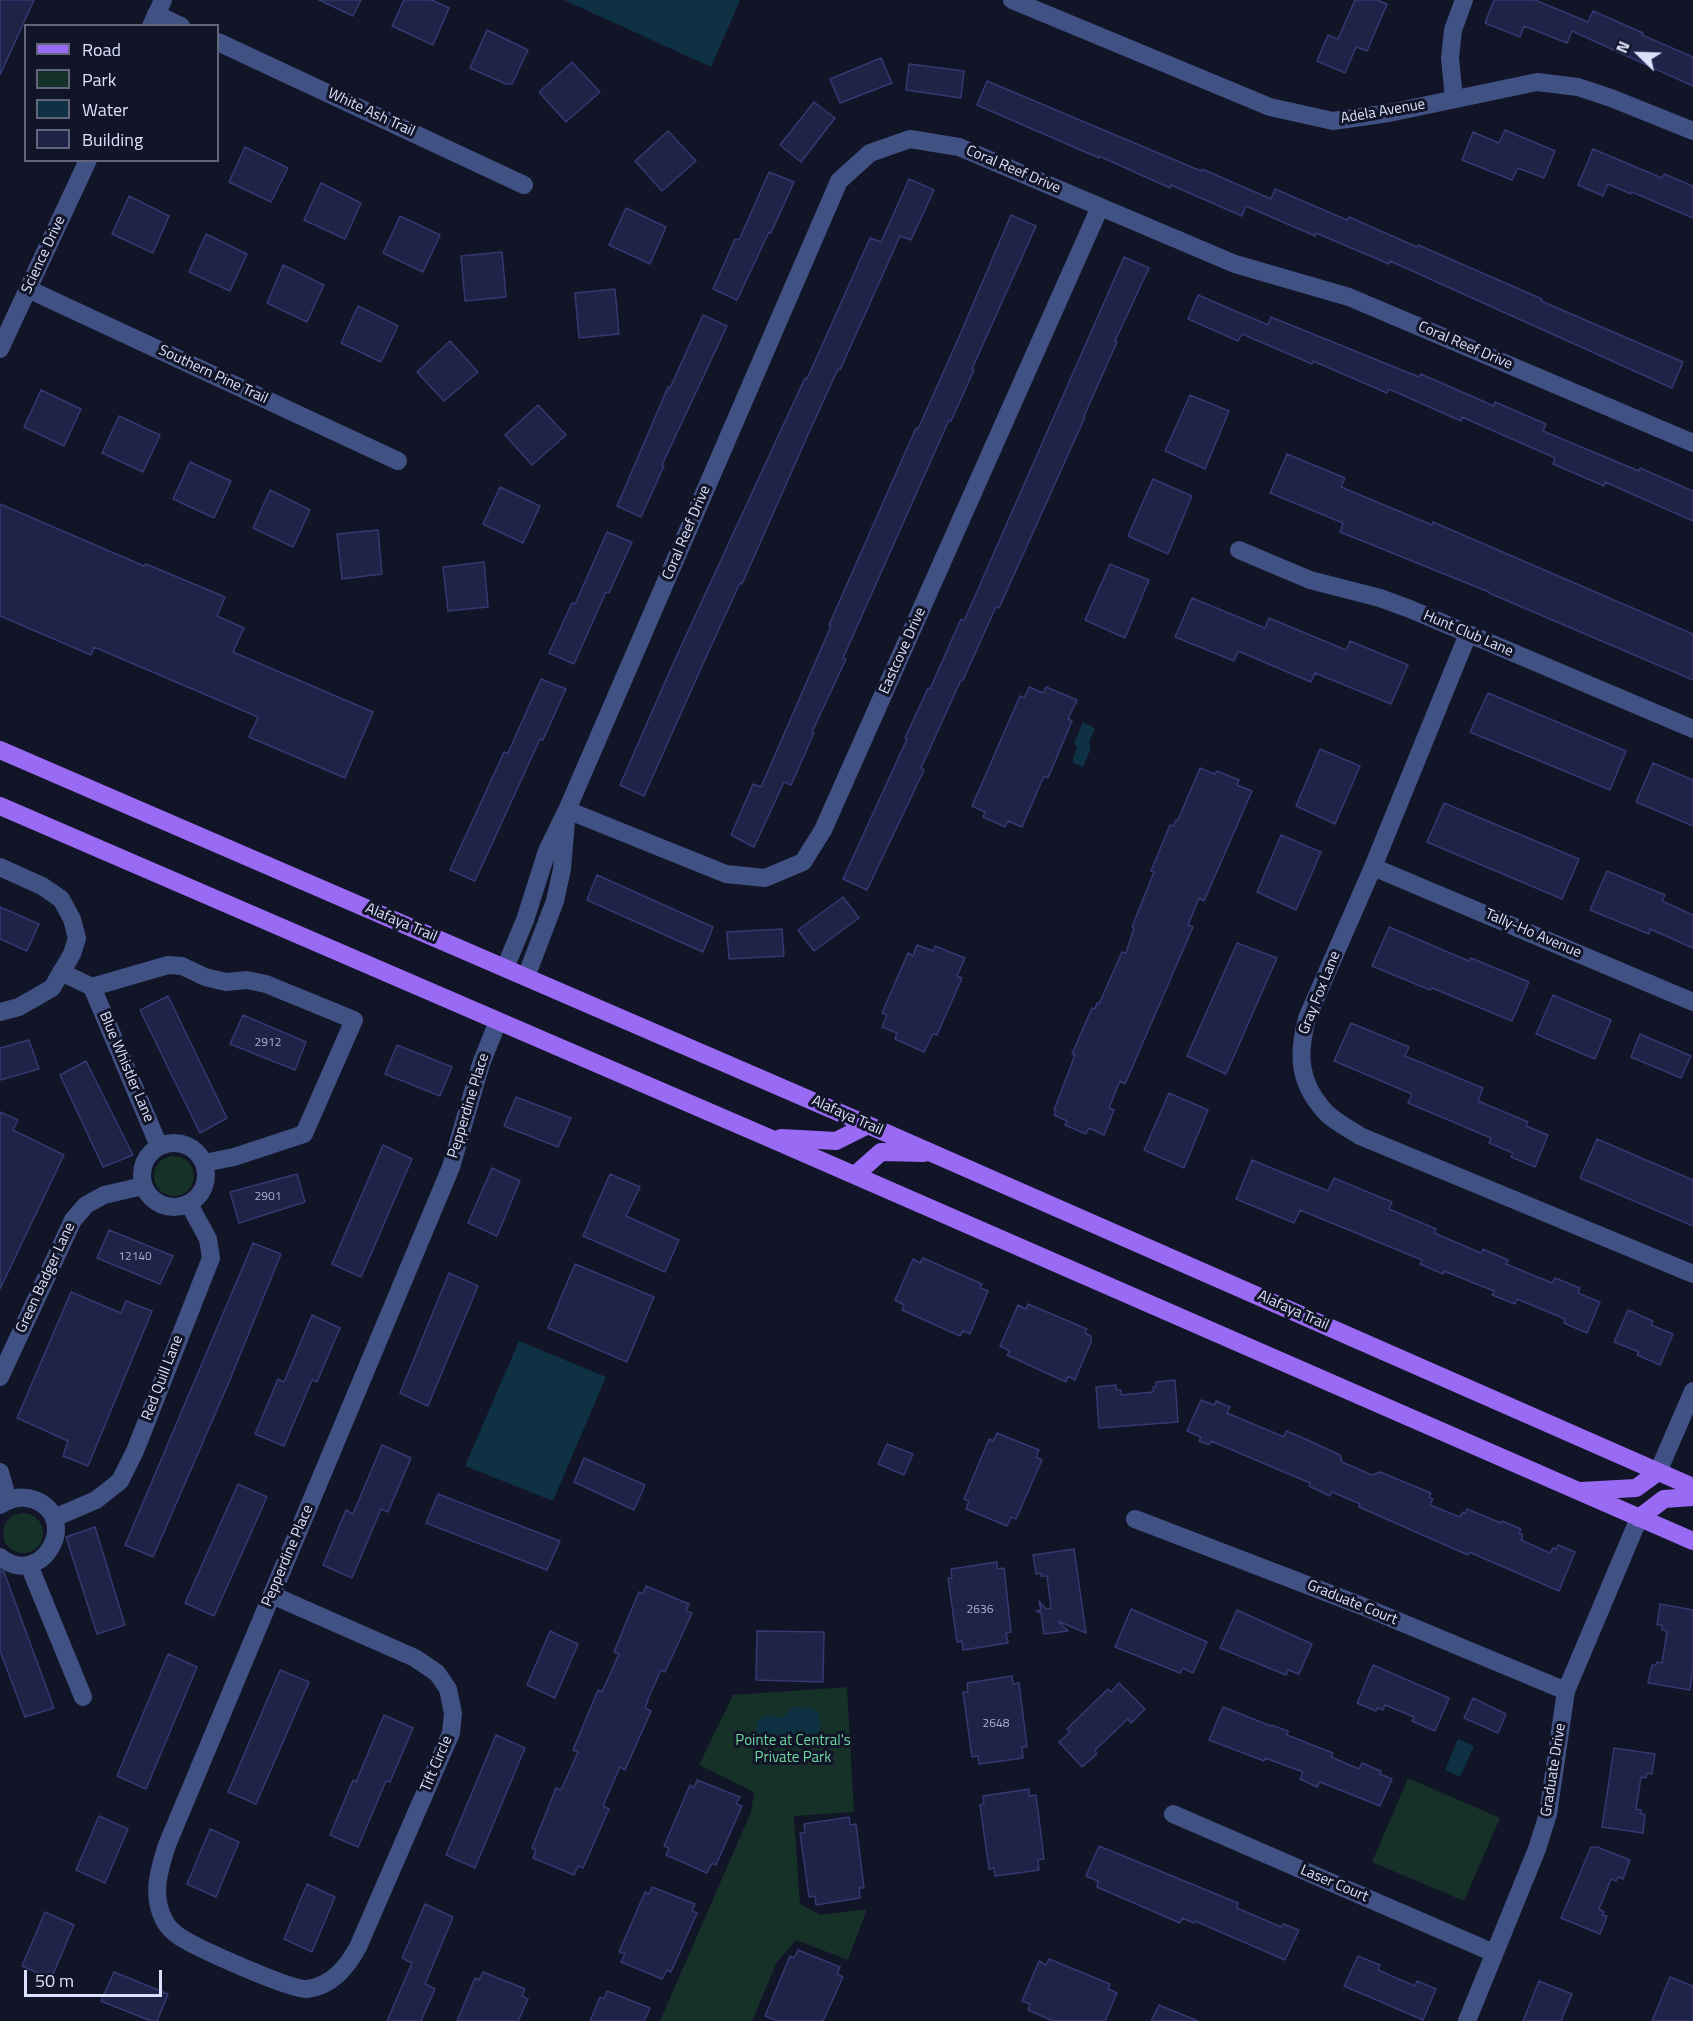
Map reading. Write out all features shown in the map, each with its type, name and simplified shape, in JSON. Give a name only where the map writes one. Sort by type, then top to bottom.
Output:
[{"type":"main road","name":"Alafaya Trail","points":[[0,750],[868,1125],[1693,1486]]},
{"type":"main road","points":[[0,806],[855,1175],[1693,1541]]},
{"type":"main road","points":[[767,1137],[836,1141],[868,1125]]},
{"type":"main road","points":[[855,1175],[880,1152],[932,1153]]},
{"type":"main road","points":[[1576,1491],[1636,1488],[1658,1472]]},
{"type":"main road","points":[[1639,1518],[1664,1499],[1693,1497]]},
{"type":"street","name":"Adela Avenue","points":[[1012,0],[1270,107],[1333,121],[1389,113],[1537,82],[1578,87],[1693,131]]},
{"type":"street","points":[[1454,99],[1450,58],[1453,30],[1464,0]]},
{"type":"street","points":[[157,13],[177,24]]},
{"type":"street","name":"White Ash Trail","points":[[219,42],[524,185]]},
{"type":"street","name":"Coral Reef Drive","points":[[505,968],[525,920],[547,851],[567,810],[839,181],[870,153],[910,139],[960,147],[1235,264],[1349,297],[1693,443]]},
{"type":"street","name":"Science Drive","points":[[0,349],[87,162]]},
{"type":"street","name":"Eastcove Drive","points":[[567,810],[726,874],[765,878],[803,862],[823,830],[1100,207]]},
{"type":"street","name":"Southern Pine Trail","points":[[28,289],[398,461]]},
{"type":"street","name":"Hunt Club Lane","points":[[1239,550],[1310,580],[1380,598],[1410,609],[1693,729]]},
{"type":"street","name":"Gray Fox Lane","points":[[1468,634],[1373,867],[1307,1018],[1300,1044],[1302,1069],[1309,1089],[1323,1110],[1360,1136],[1693,1274]]},
{"type":"street","name":"Coral Reef Drive","points":[[526,977],[555,901],[562,869],[567,810]]},
{"type":"street","points":[[0,867],[42,885],[61,899],[72,920],[76,938],[72,954],[52,988],[20,1007],[0,1012]]},
{"type":"street","name":"Tally-Ho Avenue","points":[[1373,867],[1693,1002]]},
{"type":"street","points":[[61,972],[92,987],[168,964],[182,966],[205,977],[226,982],[247,980],[266,984],[354,1020],[304,1134],[234,1157],[204,1163]]},
{"type":"street","name":"Blue Whistler Lane","points":[[92,987],[159,1146]]},
{"type":"street","name":"Pepperdine Place","points":[[329,1981],[306,1989],[286,1985],[199,1947],[178,1935],[165,1922],[156,1900],[158,1873],[167,1845],[451,1167],[481,1064],[498,1021]]},
{"type":"street","points":[[180,1143],[191,1147],[204,1163],[206,1182],[197,1198],[189,1204],[181,1207],[162,1206],[148,1195],[143,1186],[142,1168],[146,1159],[159,1146],[180,1143]]},
{"type":"street","name":"Green Badger Lane","points":[[0,1377],[73,1220],[86,1204],[104,1195],[143,1186]]},
{"type":"street","name":"Red Quill Lane","points":[[54,1518],[96,1500],[120,1481],[135,1451],[211,1258],[208,1239],[189,1204]]},
{"type":"street","points":[[1658,1472],[1693,1391]]},
{"type":"street","points":[[0,1472],[4,1503],[19,1497],[40,1502],[54,1518],[56,1538],[46,1555],[29,1565],[11,1564],[0,1557]]},
{"type":"street","name":"Graduate Drive","points":[[1467,2021],[1537,1849],[1548,1814],[1566,1691],[1639,1518]]},
{"type":"street","name":"Graduate Court","points":[[1135,1519],[1362,1606],[1566,1691]]},
{"type":"street","points":[[29,1565],[83,1697]]},
{"type":"street","name":"Tift Circle","points":[[272,1595],[415,1658],[437,1673],[448,1689],[453,1713],[451,1732],[358,1947],[347,1967],[329,1981]]},
{"type":"street","name":"Laser Court","points":[[1173,1814],[1494,1953]]},
{"type":"green space","points":[[174,1156],[188,1162],[194,1176],[188,1190],[174,1196],[160,1190],[154,1176],[160,1162]]},
{"type":"green space","points":[[23,1513],[37,1519],[43,1533],[37,1547],[23,1553],[9,1547],[3,1533],[9,1519]]},
{"type":"green space","name":"Pointe at Central's Private Park","points":[[847,1687],[854,1812],[794,1816],[800,1904],[820,1915],[867,1909],[848,1960],[796,1940],[777,1962],[752,2021],[660,2021],[751,1812],[754,1792],[699,1765],[733,1695]]},
{"type":"green space","points":[[1408,1778],[1500,1818],[1464,1901],[1372,1862]]},
{"type":"water","points":[[564,0],[740,0],[711,67]]},
{"type":"water","points":[[1083,722],[1095,728],[1089,742],[1091,748],[1083,767],[1073,763],[1073,758],[1077,748],[1074,743]]},
{"type":"water","points":[[519,1341],[606,1377],[553,1501],[465,1466]]},
{"type":"water","points":[[793,1707],[812,1708],[819,1714],[820,1732],[813,1738],[793,1737],[783,1747],[762,1746],[756,1740],[757,1723],[763,1716],[783,1717]]},
{"type":"water","points":[[1458,1739],[1474,1746],[1460,1777],[1445,1770]]},
{"type":"building","points":[[0,0],[34,0],[0,75]]},
{"type":"building","points":[[319,0],[361,0],[353,16]]},
{"type":"building","points":[[404,0],[432,0],[449,8],[433,45],[392,26]]},
{"type":"building","points":[[1355,0],[1377,0],[1387,4],[1367,51],[1356,47],[1345,73],[1317,61],[1328,35],[1338,39]]},
{"type":"building","points":[[1494,0],[1535,0],[1588,22],[1593,11],[1693,57],[1693,86],[1572,31],[1567,43],[1524,26],[1520,37],[1485,23]]},
{"type":"building","points":[[487,30],[528,50],[512,84],[506,84],[470,68]]},
{"type":"building","points":[[881,58],[892,83],[840,103],[830,79]]},
{"type":"building","points":[[572,62],[600,92],[566,122],[539,92]]},
{"type":"building","points":[[909,64],[964,71],[961,98],[906,90]]},
{"type":"building","points":[[987,81],[1271,199],[1275,189],[1347,220],[1349,217],[1683,362],[1672,388],[1390,261],[1389,264],[1316,233],[1315,236],[1246,206],[1242,216],[1171,185],[1170,188],[977,105]]},
{"type":"building","points":[[814,102],[835,118],[801,162],[780,145]]},
{"type":"building","points":[[1505,130],[1555,151],[1544,178],[1518,168],[1512,180],[1462,160],[1473,132],[1499,143]]},
{"type":"building","points":[[668,131],[696,161],[662,191],[635,161]]},
{"type":"building","points":[[245,147],[288,168],[271,202],[229,182]]},
{"type":"building","points":[[1593,149],[1662,178],[1664,174],[1693,186],[1693,218],[1608,184],[1603,196],[1578,185]]},
{"type":"building","points":[[769,172],[794,182],[737,300],[713,289],[735,239],[739,240]]},
{"type":"building","points":[[909,179],[934,190],[911,240],[900,236],[644,796],[620,785],[672,666],[805,378],[807,379],[870,238],[881,242]]},
{"type":"building","points":[[321,183],[361,203],[345,239],[304,220]]},
{"type":"building","points":[[129,196],[169,216],[153,253],[112,234]]},
{"type":"building","points":[[626,208],[666,227],[650,264],[609,245]]},
{"type":"building","points":[[1011,215],[1036,226],[972,369],[974,370],[951,421],[949,420],[843,658],[846,659],[812,732],[814,733],[791,785],[784,782],[754,847],[731,835],[753,784],[761,787],[831,626],[829,625],[959,337]]},
{"type":"building","points":[[400,216],[440,235],[423,272],[383,253]]},
{"type":"building","points":[[206,234],[247,254],[230,291],[189,272]]},
{"type":"building","points":[[502,252],[506,297],[465,301],[461,256]]},
{"type":"building","points":[[1124,257],[1149,268],[999,608],[996,607],[963,680],[961,680],[921,768],[924,770],[867,890],[843,879],[928,688],[930,689],[961,619],[964,621]]},
{"type":"building","points":[[283,265],[324,285],[307,322],[267,303]]},
{"type":"building","points":[[615,289],[619,334],[579,338],[575,293]]},
{"type":"building","points":[[1198,295],[1268,325],[1271,317],[1419,377],[1421,374],[1494,406],[1495,402],[1546,424],[1543,431],[1693,491],[1693,521],[1605,482],[1604,486],[1553,464],[1555,458],[1462,417],[1461,421],[1389,389],[1387,393],[1242,334],[1238,341],[1188,319]]},
{"type":"building","points":[[358,306],[398,326],[381,362],[341,343]]},
{"type":"building","points":[[703,315],[727,326],[662,465],[664,466],[641,517],[617,506],[668,387],[670,388]]},
{"type":"building","points":[[450,341],[478,372],[444,401],[417,372]]},
{"type":"building","points":[[41,390],[81,409],[64,446],[24,427]]},
{"type":"building","points":[[1190,395],[1229,411],[1205,469],[1165,451]]},
{"type":"building","points":[[538,405],[566,435],[532,465],[505,435]]},
{"type":"building","points":[[119,416],[160,435],[143,472],[102,453]]},
{"type":"building","points":[[1287,454],[1345,478],[1341,487],[1432,525],[1433,522],[1693,634],[1693,680],[1489,592],[1340,532],[1343,523],[1270,493]]},
{"type":"building","points":[[190,462],[231,481],[214,518],[173,499]]},
{"type":"building","points":[[1153,479],[1192,496],[1168,554],[1128,536]]},
{"type":"building","points":[[500,487],[540,506],[523,543],[483,524]]},
{"type":"building","points":[[270,490],[310,510],[293,547],[253,528]]},
{"type":"building","points":[[0,504],[144,566],[146,564],[225,597],[217,616],[244,628],[233,652],[373,712],[345,778],[249,737],[258,717],[94,647],[91,655],[0,616]]},
{"type":"building","points":[[378,530],[382,574],[342,579],[337,534]]},
{"type":"building","points":[[607,532],[632,542],[609,593],[606,592],[574,664],[549,653],[572,603],[575,604]]},
{"type":"building","points":[[484,562],[488,607],[448,611],[443,567]]},
{"type":"building","points":[[1110,564],[1149,580],[1125,638],[1085,620]]},
{"type":"building","points":[[1192,598],[1265,628],[1269,618],[1346,650],[1350,641],[1408,665],[1391,704],[1315,673],[1311,682],[1238,651],[1234,661],[1175,637]]},
{"type":"building","points":[[541,679],[566,689],[543,740],[540,739],[475,881],[450,870],[504,752],[508,753]]},
{"type":"building","points":[[1029,687],[1043,693],[1046,687],[1077,700],[1068,719],[1072,721],[1048,778],[1044,776],[1022,827],[1008,821],[1005,827],[983,817],[985,812],[972,806],[1020,696],[1024,698]]},
{"type":"building","points":[[1488,693],[1626,751],[1610,790],[1470,732]]},
{"type":"building","points":[[1320,749],[1360,766],[1335,824],[1296,806]]},
{"type":"building","points":[[1653,763],[1693,780],[1693,826],[1636,802]]},
{"type":"building","points":[[1200,768],[1215,774],[1217,771],[1239,780],[1237,785],[1252,791],[1204,901],[1199,898],[1188,925],[1193,927],[1125,1084],[1120,1081],[1109,1108],[1114,1110],[1104,1135],[1089,1128],[1086,1134],[1065,1125],[1067,1121],[1054,1115],[1056,1111],[1054,1110],[1075,1055],[1072,1054],[1092,1008],[1095,1009],[1097,1003],[1099,1004],[1122,952],[1126,953],[1134,928],[1132,927],[1154,872],[1151,871],[1170,825],[1173,826],[1178,820]]},
{"type":"building","points":[[1444,803],[1579,859],[1562,899],[1427,842]]},
{"type":"building","points":[[1281,835],[1321,852],[1296,910],[1257,892]]},
{"type":"building","points":[[1607,871],[1665,895],[1662,901],[1693,915],[1693,948],[1650,929],[1649,934],[1590,910]]},
{"type":"building","points":[[597,875],[713,927],[703,952],[587,900]]},
{"type":"building","points":[[843,897],[859,918],[814,951],[798,930]]},
{"type":"building","points":[[0,907],[39,924],[27,951],[0,939]]},
{"type":"building","points":[[1389,927],[1469,961],[1471,958],[1529,982],[1512,1021],[1372,966]]},
{"type":"building","points":[[782,929],[784,956],[729,959],[727,932]]},
{"type":"building","points":[[1237,943],[1277,958],[1226,1074],[1187,1056]]},
{"type":"building","points":[[917,945],[933,951],[935,946],[965,958],[957,976],[962,978],[937,1035],[933,1034],[924,1052],[895,1039],[897,1033],[882,1027],[887,1015],[882,1013],[908,953],[913,956]]},
{"type":"building","points":[[1553,995],[1611,1020],[1595,1059],[1536,1034]]},
{"type":"building","points":[[168,996],[227,1118],[200,1133],[140,1010]]},
{"type":"building","points":[[243,1015],[306,1042],[295,1070],[230,1044]]},
{"type":"building","points":[[1351,1023],[1409,1047],[1405,1056],[1483,1088],[1478,1101],[1528,1122],[1526,1126],[1548,1135],[1535,1167],[1511,1157],[1513,1153],[1489,1143],[1491,1138],[1408,1103],[1412,1094],[1334,1061]]},
{"type":"building","points":[[1640,1034],[1691,1056],[1681,1078],[1631,1057]]},
{"type":"building","points":[[29,1040],[39,1069],[0,1080],[0,1048]]},
{"type":"building","points":[[397,1045],[452,1067],[440,1096],[385,1074]]},
{"type":"building","points":[[86,1061],[133,1155],[103,1167],[60,1075]]},
{"type":"building","points":[[1169,1093],[1208,1110],[1184,1168],[1144,1150]]},
{"type":"building","points":[[516,1097],[571,1118],[558,1147],[504,1126]]},
{"type":"building","points":[[0,1112],[18,1120],[13,1130],[64,1155],[0,1289]]},
{"type":"building","points":[[1597,1139],[1693,1180],[1693,1226],[1580,1178]]},
{"type":"building","points":[[383,1145],[412,1159],[361,1277],[332,1264]]},
{"type":"building","points":[[1252,1160],[1328,1191],[1334,1178],[1392,1202],[1389,1209],[1436,1229],[1434,1233],[1481,1253],[1483,1249],[1508,1260],[1506,1264],[1552,1283],[1555,1278],[1580,1288],[1578,1293],[1600,1302],[1587,1333],[1564,1323],[1565,1319],[1517,1299],[1515,1304],[1492,1295],[1494,1291],[1444,1271],[1443,1274],[1420,1264],[1422,1260],[1300,1210],[1294,1223],[1236,1199]]},
{"type":"building","points":[[492,1168],[520,1181],[497,1236],[468,1223]]},
{"type":"building","points":[[297,1174],[305,1202],[239,1223],[230,1192]]},
{"type":"building","points":[[610,1174],[640,1187],[626,1216],[679,1240],[665,1272],[583,1236]]},
{"type":"building","points":[[109,1230],[173,1256],[160,1284],[97,1258]]},
{"type":"building","points":[[253,1243],[281,1254],[229,1382],[153,1557],[125,1545]]},
{"type":"building","points":[[923,1258],[982,1284],[980,1288],[988,1291],[970,1334],[963,1331],[960,1336],[902,1310],[904,1305],[895,1300],[913,1259],[920,1263]]},
{"type":"building","points":[[575,1264],[654,1297],[627,1362],[548,1328]]},
{"type":"building","points":[[449,1273],[478,1286],[428,1406],[400,1393]]},
{"type":"building","points":[[71,1292],[121,1313],[126,1301],[152,1311],[88,1466],[63,1456],[68,1441],[17,1418]]},
{"type":"building","points":[[1028,1304],[1087,1329],[1085,1333],[1091,1336],[1091,1342],[1075,1380],[1068,1376],[1066,1382],[1007,1355],[1010,1351],[1000,1346],[1018,1305],[1026,1309]]},
{"type":"building","points":[[1628,1310],[1653,1321],[1651,1325],[1673,1334],[1660,1365],[1637,1355],[1639,1352],[1614,1342]]},
{"type":"building","points":[[312,1315],[340,1328],[317,1382],[312,1380],[284,1446],[255,1434],[278,1379],[284,1382]]},
{"type":"building","points":[[1175,1380],[1178,1422],[1099,1428],[1096,1387],[1116,1385],[1116,1390],[1121,1390],[1121,1395],[1153,1392],[1156,1382]]},
{"type":"building","points":[[1201,1400],[1214,1405],[1216,1401],[1230,1407],[1227,1413],[1284,1437],[1286,1431],[1301,1437],[1340,1455],[1342,1462],[1372,1475],[1380,1472],[1431,1493],[1429,1497],[1433,1499],[1430,1505],[1460,1517],[1467,1509],[1501,1523],[1502,1521],[1521,1529],[1519,1533],[1523,1535],[1521,1540],[1550,1553],[1558,1545],[1575,1552],[1559,1591],[1469,1552],[1468,1555],[1359,1507],[1360,1504],[1332,1492],[1330,1496],[1309,1486],[1310,1483],[1211,1441],[1209,1445],[1199,1441],[1201,1437],[1187,1431]]},
{"type":"building","points":[[997,1433],[1039,1450],[1036,1457],[1042,1460],[1016,1519],[1011,1517],[1007,1526],[966,1509],[969,1501],[964,1499],[989,1439],[993,1441]]},
{"type":"building","points":[[887,1444],[913,1454],[904,1475],[878,1464]]},
{"type":"building","points":[[382,1445],[411,1458],[388,1512],[381,1509],[352,1578],[323,1565],[346,1510],[353,1514]]},
{"type":"building","points":[[584,1458],[645,1485],[634,1510],[574,1482]]},
{"type":"building","points":[[238,1484],[267,1497],[214,1616],[185,1603]]},
{"type":"building","points":[[438,1494],[560,1541],[547,1570],[426,1523]]},
{"type":"building","points":[[95,1527],[125,1625],[97,1634],[66,1537]]},
{"type":"building","points":[[1074,1549],[1086,1633],[1058,1621],[1068,1631],[1044,1634],[1041,1613],[1036,1611],[1041,1610],[1039,1601],[1046,1609],[1051,1608],[1047,1576],[1041,1576],[1041,1573],[1036,1574],[1033,1555]]},
{"type":"building","points":[[997,1562],[997,1569],[1004,1568],[1011,1632],[1006,1633],[1008,1643],[963,1650],[962,1641],[957,1642],[948,1578],[952,1578],[951,1569]]},
{"type":"building","points":[[0,1570],[4,1572],[54,1708],[25,1717],[0,1651]]},
{"type":"building","points":[[646,1586],[689,1604],[686,1611],[692,1613],[665,1672],[661,1670],[647,1701],[645,1708],[651,1711],[625,1770],[620,1767],[606,1799],[603,1806],[609,1809],[583,1868],[578,1866],[574,1875],[533,1858],[536,1850],[532,1848],[556,1788],[561,1790],[578,1752],[573,1750],[598,1690],[602,1692],[619,1654],[614,1652],[639,1592],[643,1594]]},
{"type":"building","points":[[1660,1604],[1693,1610],[1693,1667],[1690,1690],[1648,1683],[1652,1665],[1656,1665],[1657,1662],[1662,1663],[1667,1631],[1662,1630],[1662,1625],[1657,1625]]},
{"type":"building","points":[[1131,1609],[1207,1642],[1193,1673],[1183,1668],[1180,1673],[1115,1647]]},
{"type":"building","points":[[1237,1610],[1312,1644],[1299,1674],[1288,1670],[1286,1675],[1220,1648]]},
{"type":"building","points":[[550,1631],[578,1644],[555,1698],[527,1685]]},
{"type":"building","points":[[757,1631],[824,1632],[823,1682],[756,1680]]},
{"type":"building","points":[[168,1654],[197,1667],[146,1789],[117,1776]]},
{"type":"building","points":[[1373,1665],[1449,1698],[1435,1731],[1412,1721],[1414,1717],[1385,1705],[1383,1710],[1377,1708],[1376,1711],[1357,1703]]},
{"type":"building","points":[[280,1670],[309,1682],[256,1804],[228,1792]]},
{"type":"building","points":[[1012,1676],[1013,1684],[1019,1683],[1027,1747],[1022,1747],[1023,1758],[979,1764],[978,1756],[972,1757],[963,1692],[968,1692],[967,1683]]},
{"type":"building","points":[[1119,1683],[1145,1709],[1131,1723],[1128,1719],[1095,1750],[1097,1754],[1082,1767],[1059,1742],[1070,1732],[1067,1729],[1077,1719],[1108,1689],[1111,1692]]},
{"type":"building","points":[[1473,1698],[1506,1714],[1498,1733],[1464,1718]]},
{"type":"building","points":[[1223,1707],[1288,1731],[1287,1735],[1333,1753],[1331,1757],[1359,1769],[1362,1763],[1381,1771],[1380,1774],[1392,1779],[1380,1806],[1320,1782],[1317,1787],[1300,1779],[1303,1772],[1265,1758],[1264,1761],[1209,1740]]},
{"type":"building","points":[[384,1715],[413,1728],[390,1782],[386,1781],[358,1847],[330,1835],[353,1780],[356,1782]]},
{"type":"building","points":[[496,1735],[525,1748],[475,1868],[446,1855]]},
{"type":"building","points":[[1614,1748],[1655,1754],[1652,1774],[1647,1773],[1646,1778],[1641,1777],[1636,1809],[1641,1810],[1641,1814],[1645,1814],[1643,1833],[1602,1827]]},
{"type":"building","points":[[697,1780],[740,1797],[736,1804],[742,1806],[716,1865],[712,1863],[707,1873],[666,1855],[669,1848],[664,1846],[690,1785],[694,1788]]},
{"type":"building","points":[[1029,1789],[1029,1796],[1036,1795],[1044,1859],[1038,1860],[1039,1870],[995,1876],[994,1868],[989,1869],[980,1805],[984,1804],[983,1796]]},
{"type":"building","points":[[99,1816],[128,1829],[105,1883],[76,1870]]},
{"type":"building","points":[[849,1817],[850,1825],[856,1824],[864,1888],[859,1888],[860,1898],[816,1905],[815,1896],[809,1897],[800,1833],[805,1833],[804,1824]]},
{"type":"building","points":[[210,1829],[239,1842],[216,1897],[187,1884]]},
{"type":"building","points":[[1099,1846],[1238,1903],[1237,1908],[1281,1927],[1283,1924],[1299,1930],[1285,1960],[1195,1921],[1194,1923],[1182,1918],[1180,1923],[1097,1887],[1098,1881],[1086,1876]]},
{"type":"building","points":[[1591,1847],[1597,1847],[1630,1860],[1623,1879],[1618,1877],[1616,1881],[1611,1879],[1599,1909],[1604,1912],[1602,1915],[1607,1916],[1600,1934],[1561,1918]]},
{"type":"building","points":[[307,1884],[335,1897],[312,1952],[284,1939]]},
{"type":"building","points":[[652,1887],[695,1904],[692,1911],[697,1913],[671,1972],[667,1970],[662,1979],[621,1962],[625,1954],[619,1952],[645,1892],[649,1894]]},
{"type":"building","points":[[425,1904],[453,1917],[425,1984],[435,1989],[421,2021],[387,2021],[412,1963],[402,1958]]},
{"type":"building","points":[[45,1912],[74,1925],[51,1979],[22,1966]]},
{"type":"building","points":[[798,1950],[840,1967],[837,1974],[843,1977],[823,2021],[777,2021],[765,2016],[790,1956],[794,1958]]},
{"type":"building","points":[[1358,1956],[1380,1965],[1378,1970],[1415,1986],[1417,1981],[1436,1989],[1423,2020],[1344,1986]]},
{"type":"building","points":[[1049,1959],[1110,1984],[1108,1989],[1117,1993],[1105,2021],[1053,2021],[1028,2010],[1030,2004],[1022,2001],[1039,1961],[1046,1965]]},
{"type":"building","points":[[114,1972],[168,1994],[157,2021],[151,2021],[101,2001]]},
{"type":"building","points":[[483,1972],[525,1989],[522,1996],[528,1999],[518,2021],[457,2021],[475,1978],[479,1980]]},
{"type":"building","points":[[1670,1977],[1693,1986],[1693,2021],[1652,2021]]},
{"type":"building","points":[[1539,1981],[1572,1994],[1561,2021],[1523,2021]]},
{"type":"building","points":[[607,1991],[650,2008],[644,2021],[590,2021],[600,1997],[604,1999]]},
{"type":"building","points":[[1159,2005],[1198,2021],[1151,2021]]}]
